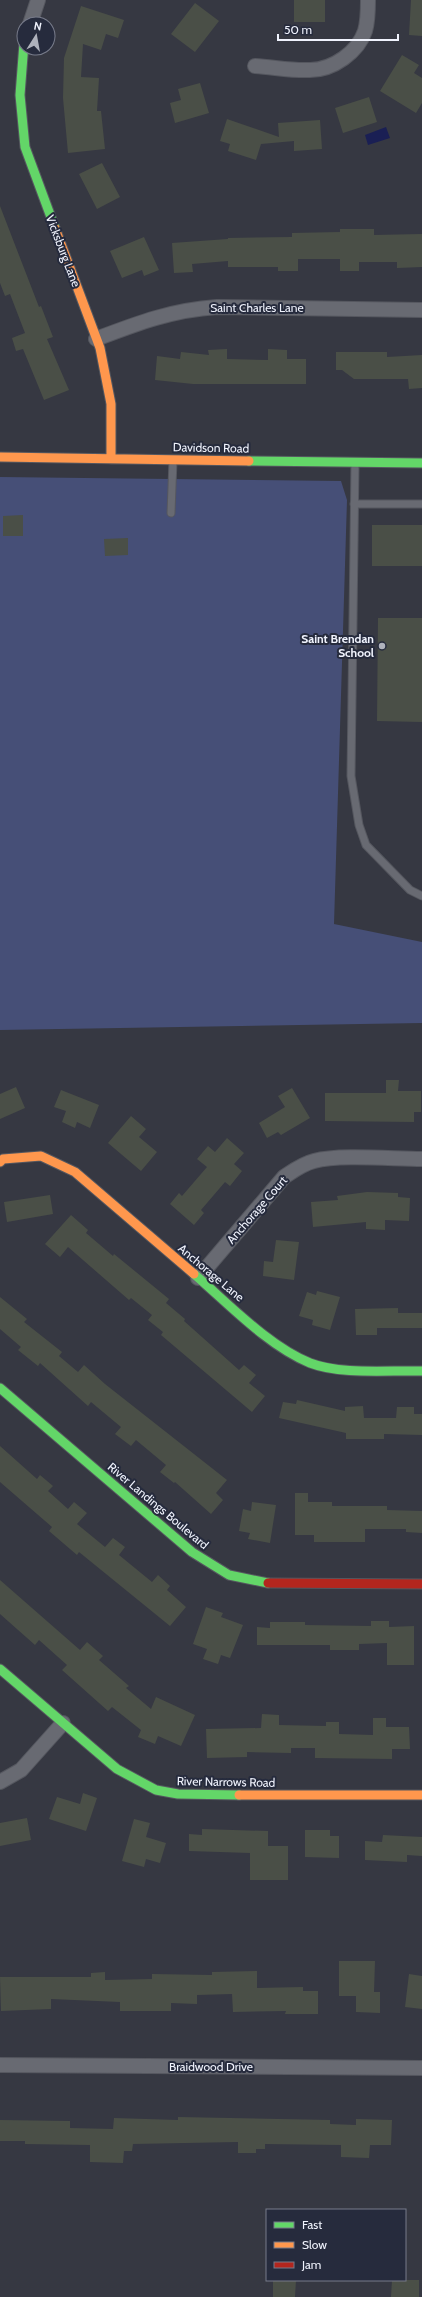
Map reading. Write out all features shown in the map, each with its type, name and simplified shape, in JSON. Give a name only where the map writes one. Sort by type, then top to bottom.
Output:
[{"type":"street","points":[[33,16],[38,0]]},
{"type":"street","points":[[255,66],[312,70],[337,63],[359,44],[365,31],[368,18],[368,0]]},
{"type":"street","name":"Vicksburg Lane","points":[[22,56],[18,77],[19,114],[25,147],[96,339],[111,404],[111,459]]},
{"type":"street","name":"Saint Charles Lane","points":[[96,339],[144,320],[194,309],[422,310]]},
{"type":"street","name":"Davidson Road","points":[[0,458],[422,463]]},
{"type":"street","name":"Anchorage Lane","points":[[0,1162],[3,1159],[41,1156],[75,1172],[266,1336],[310,1363],[336,1369],[362,1371],[422,1371]]},
{"type":"street","name":"Anchorage Court","points":[[198,1278],[284,1177],[299,1167],[314,1161],[331,1158],[422,1159]]},
{"type":"street","name":"River Landings Boulevard","points":[[0,1388],[192,1552],[229,1575],[272,1584],[422,1584]]},
{"type":"street","name":"River Narrows Road","points":[[0,1669],[117,1769],[156,1790],[178,1794],[201,1795],[422,1795]]},
{"type":"street","points":[[0,1782],[21,1770],[63,1723]]},
{"type":"street","name":"Braidwood Drive","points":[[0,2065],[422,2068]]},
{"type":"lane","points":[[172,513],[173,460]]},
{"type":"lane","points":[[355,462],[351,776],[353,797],[366,845],[410,890],[422,896]]},
{"type":"lane","points":[[354,504],[422,504]]},
{"type":"shaded area","points":[[386,127],[390,138],[368,145],[365,135]]},
{"type":"shaded area","points":[[0,477],[341,481],[347,500],[334,924],[422,942],[422,1023],[0,1030]]},
{"type":"building","points":[[294,0],[325,0],[325,22],[294,22]]},
{"type":"building","points":[[411,0],[422,0],[422,36],[409,35]]},
{"type":"building","points":[[195,3],[219,21],[195,52],[171,34]]},
{"type":"building","points":[[81,6],[124,20],[118,38],[106,34],[101,50],[83,44],[81,77],[99,78],[97,111],[101,111],[105,149],[68,153],[63,98],[64,58]]},
{"type":"building","points":[[402,55],[419,65],[414,73],[422,78],[422,103],[416,113],[380,91]]},
{"type":"building","points":[[200,83],[209,113],[175,123],[170,103],[181,100],[178,89]]},
{"type":"building","points":[[369,97],[377,122],[343,133],[335,108]]},
{"type":"building","points":[[227,119],[279,137],[278,123],[320,120],[322,149],[294,151],[294,141],[261,144],[256,160],[228,151],[230,144],[220,141]]},
{"type":"building","points":[[102,163],[120,197],[97,209],[79,174]]},
{"type":"building","points":[[0,206],[39,307],[41,306],[53,337],[47,339],[69,390],[44,400],[23,349],[16,351],[12,338],[25,333],[10,294],[5,296],[0,283]]},
{"type":"building","points":[[340,229],[374,229],[374,235],[422,234],[422,267],[397,268],[397,262],[359,262],[359,271],[340,271],[340,259],[298,259],[298,271],[278,271],[278,267],[228,267],[228,261],[192,264],[193,272],[174,273],[172,243],[228,238],[292,237],[292,233],[340,232]]},
{"type":"building","points":[[144,237],[159,270],[144,276],[142,270],[122,278],[110,251]]},
{"type":"building","points":[[227,349],[227,359],[268,360],[268,349],[287,350],[287,359],[306,359],[306,384],[193,384],[155,380],[157,356],[180,359],[181,352],[209,355],[208,350]]},
{"type":"building","points":[[336,352],[387,352],[387,357],[422,355],[422,388],[409,389],[408,379],[354,379],[342,370],[336,370]]},
{"type":"building","points":[[23,515],[23,536],[3,536],[3,516]]},
{"type":"building","points":[[372,525],[422,525],[422,566],[372,566]]},
{"type":"building","points":[[128,538],[128,555],[105,556],[104,539]]},
{"type":"building","points":[[378,618],[422,618],[422,722],[377,721]]},
{"type":"building","points":[[386,1080],[399,1080],[398,1091],[421,1091],[421,1112],[414,1112],[414,1122],[325,1121],[325,1093],[386,1093]]},
{"type":"building","points":[[16,1087],[25,1108],[0,1119],[0,1094]]},
{"type":"building","points":[[292,1088],[310,1118],[281,1135],[278,1132],[267,1138],[259,1123],[285,1107],[278,1096]]},
{"type":"building","points":[[61,1090],[99,1105],[90,1128],[77,1122],[75,1128],[62,1122],[66,1111],[54,1107]]},
{"type":"building","points":[[131,1116],[146,1129],[139,1137],[157,1152],[141,1171],[108,1143]]},
{"type":"building","points":[[227,1138],[244,1153],[234,1164],[242,1171],[230,1186],[225,1182],[201,1210],[204,1213],[194,1225],[170,1204],[179,1193],[182,1196],[207,1167],[197,1159],[208,1146],[215,1152]]},
{"type":"building","points":[[367,1192],[398,1193],[398,1197],[410,1198],[409,1221],[385,1220],[385,1230],[366,1229],[366,1222],[313,1227],[311,1202],[338,1200],[337,1196]]},
{"type":"building","points":[[50,1195],[53,1214],[7,1222],[4,1202]]},
{"type":"building","points":[[71,1215],[88,1230],[86,1233],[169,1299],[166,1303],[239,1370],[244,1365],[256,1375],[249,1383],[265,1396],[252,1412],[161,1335],[163,1332],[148,1320],[152,1315],[131,1298],[129,1300],[68,1247],[60,1257],[45,1244]]},
{"type":"building","points":[[276,1240],[299,1242],[294,1280],[263,1276],[264,1261],[273,1262]]},
{"type":"building","points":[[317,1291],[340,1297],[330,1330],[312,1325],[313,1320],[299,1316],[307,1292],[316,1295]]},
{"type":"building","points":[[0,1297],[27,1319],[24,1322],[62,1352],[59,1356],[78,1372],[84,1365],[105,1384],[227,1480],[216,1493],[223,1500],[211,1514],[175,1482],[174,1483],[160,1472],[166,1465],[136,1440],[131,1446],[115,1434],[121,1427],[91,1402],[88,1406],[40,1363],[38,1366],[18,1350],[21,1347],[0,1329]]},
{"type":"building","points":[[398,1308],[398,1313],[422,1313],[422,1328],[377,1328],[377,1335],[356,1335],[355,1309]]},
{"type":"building","points":[[297,1400],[345,1411],[345,1407],[363,1406],[364,1418],[396,1418],[397,1407],[414,1407],[414,1414],[422,1414],[422,1435],[384,1434],[384,1439],[346,1439],[346,1433],[279,1418],[283,1402],[296,1404]]},
{"type":"building","points":[[0,1446],[37,1479],[40,1475],[53,1486],[48,1491],[68,1509],[74,1502],[87,1513],[77,1524],[105,1547],[113,1538],[125,1547],[119,1555],[152,1582],[158,1575],[170,1586],[167,1590],[186,1607],[170,1626],[79,1552],[77,1555],[49,1531],[52,1527],[0,1482]]},
{"type":"building","points":[[295,1493],[308,1493],[308,1502],[332,1502],[332,1506],[387,1506],[387,1510],[422,1511],[422,1533],[406,1532],[406,1529],[365,1529],[365,1542],[314,1542],[314,1535],[295,1535]]},
{"type":"building","points":[[252,1502],[276,1505],[270,1543],[248,1539],[250,1533],[239,1531],[243,1509],[251,1511]]},
{"type":"building","points":[[0,1580],[80,1650],[87,1642],[103,1656],[99,1660],[129,1686],[126,1688],[151,1709],[156,1697],[195,1715],[181,1746],[158,1736],[155,1744],[138,1737],[141,1730],[112,1707],[108,1711],[62,1670],[67,1665],[39,1640],[35,1645],[0,1614]]},
{"type":"building","points":[[206,1607],[223,1613],[221,1617],[243,1625],[230,1658],[221,1655],[218,1664],[203,1659],[207,1649],[193,1644]]},
{"type":"building","points":[[371,1621],[389,1621],[389,1627],[414,1626],[414,1665],[387,1665],[387,1643],[359,1644],[359,1650],[330,1650],[330,1645],[257,1645],[257,1627],[270,1628],[270,1622],[305,1622],[305,1625],[371,1626]]},
{"type":"building","points":[[262,1714],[279,1715],[279,1725],[326,1726],[326,1722],[339,1722],[339,1734],[373,1735],[373,1718],[386,1718],[386,1727],[409,1727],[410,1749],[392,1749],[392,1759],[315,1758],[315,1748],[291,1748],[291,1753],[247,1752],[247,1757],[207,1758],[206,1729],[261,1728]]},
{"type":"building","points":[[83,1793],[97,1798],[86,1831],[49,1819],[57,1797],[80,1804]]},
{"type":"building","points":[[27,1818],[31,1840],[0,1846],[0,1823]]},
{"type":"building","points":[[134,1819],[150,1823],[146,1837],[166,1843],[160,1863],[146,1859],[144,1867],[122,1861]]},
{"type":"building","points":[[202,1829],[268,1831],[268,1846],[288,1846],[288,1880],[250,1880],[250,1853],[189,1851],[189,1834],[202,1835]]},
{"type":"building","points":[[305,1830],[330,1830],[330,1836],[339,1836],[339,1858],[305,1857]]},
{"type":"building","points":[[383,1835],[422,1837],[422,1856],[407,1855],[407,1862],[365,1860],[365,1841],[382,1842]]},
{"type":"building","points":[[339,1961],[375,1961],[374,1992],[380,1992],[380,2013],[356,2012],[356,1996],[339,1996]]},
{"type":"building","points":[[257,1971],[257,1988],[303,1987],[303,1991],[318,1991],[318,2014],[285,2014],[286,2011],[233,2012],[232,1994],[197,1995],[197,2004],[171,2003],[171,2011],[120,2011],[120,2002],[51,1999],[51,2009],[1,2011],[0,1977],[91,1977],[91,1973],[105,1972],[105,1980],[152,1979],[152,1974],[212,1975],[212,1972]]},
{"type":"building","points":[[409,1974],[422,1976],[422,2009],[405,2007]]},
{"type":"building","points":[[178,2117],[330,2120],[330,2124],[356,2125],[356,2119],[392,2120],[391,2145],[370,2145],[369,2158],[341,2157],[341,2145],[265,2144],[265,2149],[256,2149],[256,2153],[238,2153],[238,2142],[133,2144],[132,2151],[124,2151],[123,2163],[90,2162],[90,2145],[25,2144],[25,2141],[0,2141],[0,2120],[70,2121],[70,2128],[113,2129],[114,2118],[178,2120]]},
{"type":"building","points":[[419,2280],[419,2297],[391,2297],[392,2281]]},
{"type":"building","points":[[273,2281],[296,2281],[295,2297],[273,2297]]},
{"type":"traffic: fast","points":[[23,56],[20,95],[25,147],[55,228]]},
{"type":"traffic: fast","points":[[249,461],[422,463]]},
{"type":"traffic: fast","points":[[194,1274],[264,1335],[279,1346],[310,1363],[322,1367],[350,1371],[422,1371]]},
{"type":"traffic: fast","points":[[0,1388],[192,1552],[229,1575],[268,1583]]},
{"type":"traffic: fast","points":[[0,1669],[117,1769],[156,1790],[178,1794],[239,1795]]},
{"type":"traffic: slow","points":[[55,228],[100,348],[111,404],[111,459]]},
{"type":"traffic: slow","points":[[0,457],[249,461]]},
{"type":"traffic: slow","points":[[0,1162],[3,1159],[41,1156],[75,1172],[194,1274]]},
{"type":"traffic: slow","points":[[239,1795],[422,1795]]},
{"type":"traffic: jam","points":[[268,1583],[422,1584]]},
{"type":"place","name":"Saint Brendan School","points":[[382,646]]}]
